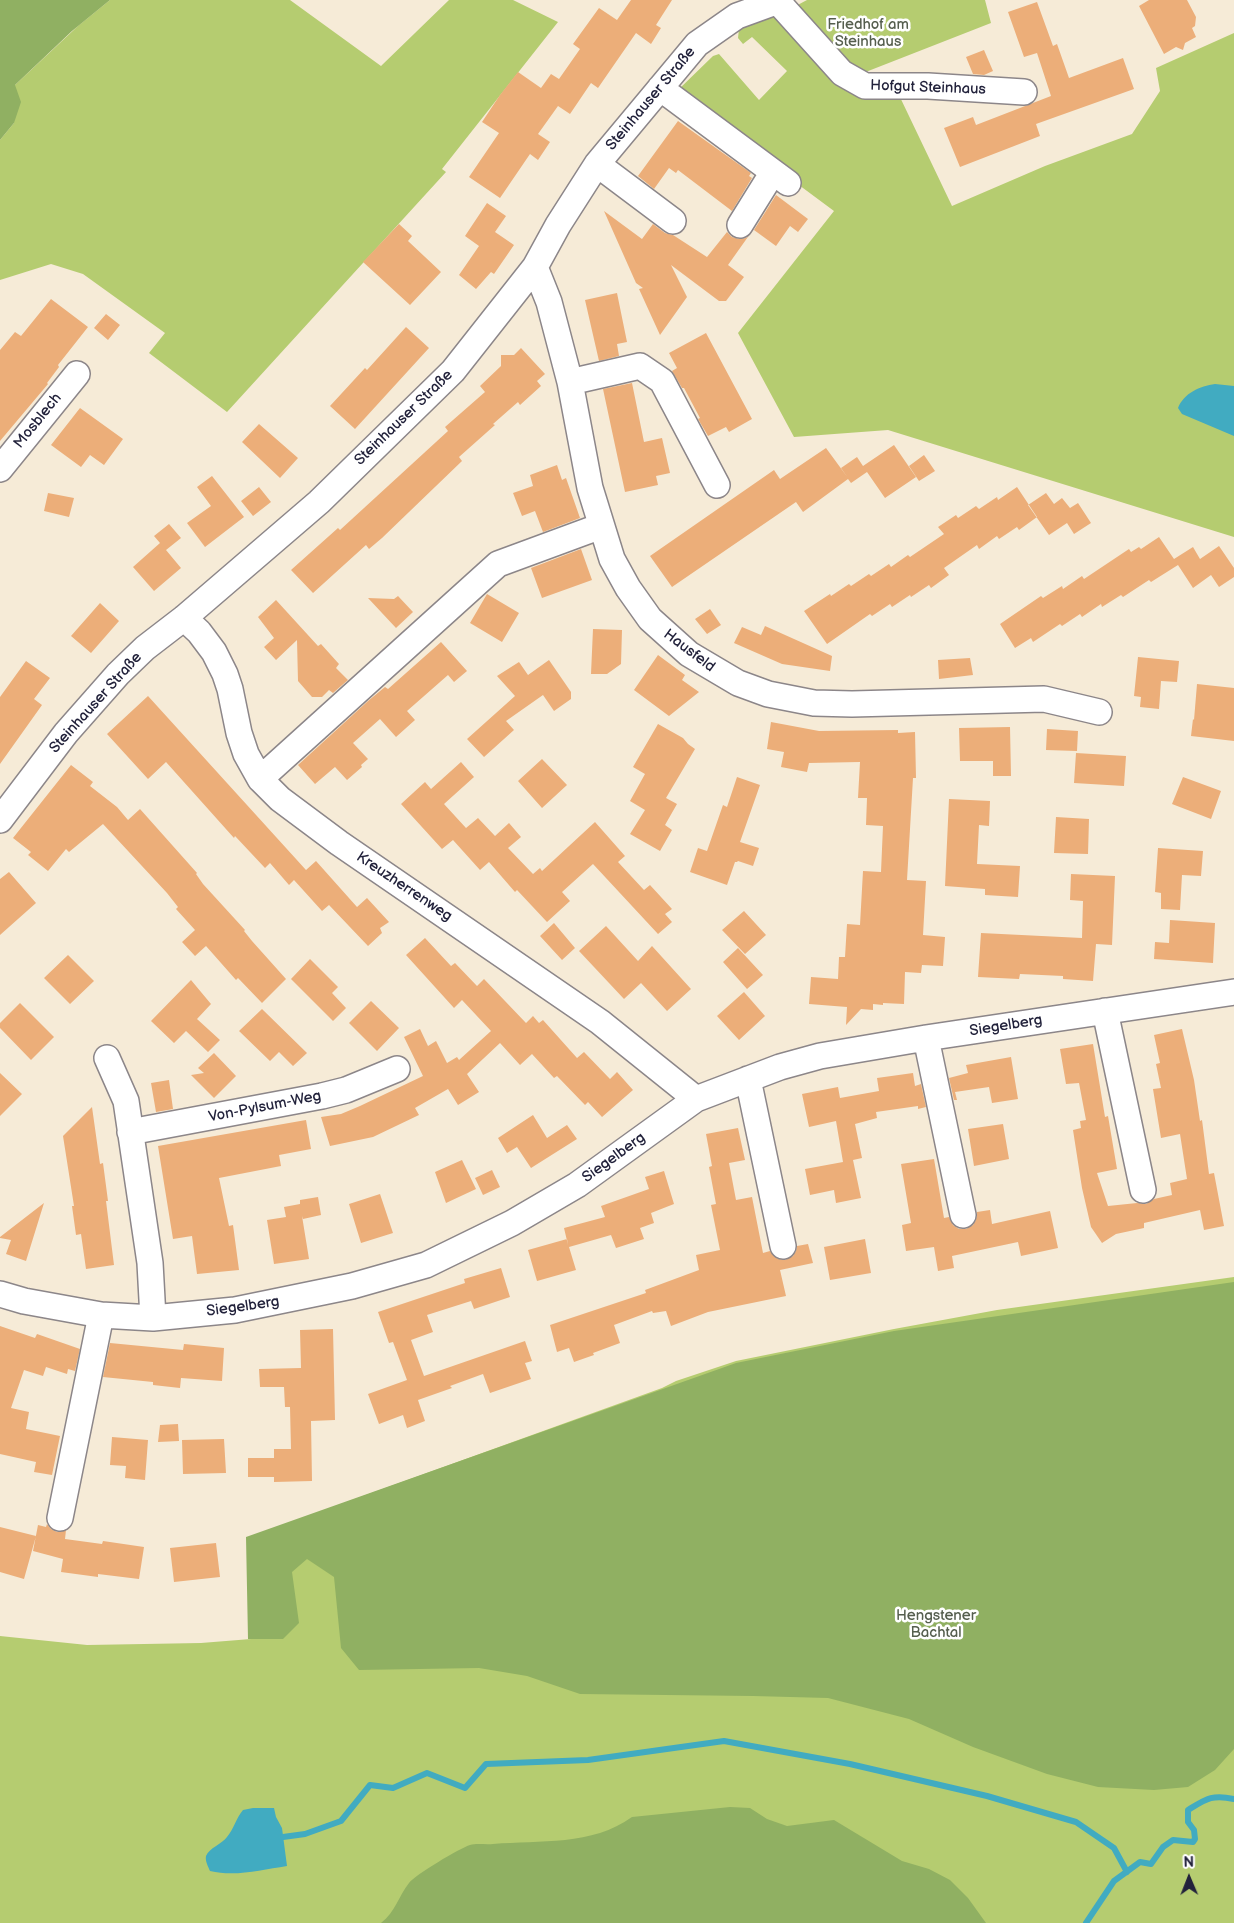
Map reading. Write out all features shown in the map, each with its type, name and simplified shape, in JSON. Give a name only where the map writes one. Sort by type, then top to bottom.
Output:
[{"type":"street","name":"Steinhauser Straße","points":[[0,820],[66,733],[107,686],[145,648],[184,618],[319,502],[453,371],[535,268],[558,226],[597,164],[697,44],[732,8],[779,1]]},
{"type":"street","name":"Hofgut Steinhaus","points":[[779,1],[842,73],[865,86],[928,86],[1024,92]]},
{"type":"street","points":[[660,88],[781,178],[740,225]]},
{"type":"street","points":[[597,164],[673,221]]},
{"type":"street","name":"Hausfeld","points":[[535,268],[549,302],[570,382],[590,488],[612,559],[628,588],[650,619],[689,654],[708,667],[745,686],[768,694],[814,703],[852,704],[1044,699],[1099,712]]},
{"type":"street","points":[[570,382],[640,366],[662,381],[717,485]]},
{"type":"street","name":"Mosblech","points":[[0,469],[77,374]]},
{"type":"street","points":[[260,779],[498,564],[601,526]]},
{"type":"street","name":"Kreuzherrenweg","points":[[184,618],[199,632],[214,652],[230,689],[239,733],[246,754],[260,779],[280,799],[339,843],[600,1022],[696,1099]]},
{"type":"street","name":"Siegelberg","points":[[0,1294],[24,1301],[101,1314],[153,1318],[235,1310],[293,1300],[352,1286],[426,1265],[512,1223],[576,1185],[696,1099],[780,1067],[820,1056],[926,1038],[1234,992]]},
{"type":"street","points":[[1105,1011],[1143,1190]]},
{"type":"street","points":[[926,1038],[963,1215]]},
{"type":"street","points":[[107,1058],[126,1101],[150,1263],[153,1318]]},
{"type":"street","name":"Von-Pylsum-Weg","points":[[130,1132],[322,1096],[346,1090],[396,1069]]},
{"type":"street","points":[[748,1079],[783,1246]]},
{"type":"street","points":[[60,1518],[101,1314]]},
{"type":"green space","points":[[0,0],[110,0],[72,31],[15,85],[21,102],[14,123],[0,140]]},
{"type":"green space","points":[[110,0],[290,0],[381,66],[449,0],[513,0],[558,22],[442,169],[446,172],[227,412],[149,353],[165,333],[83,274],[51,264],[0,280],[0,140],[14,123],[15,85],[78,26]]},
{"type":"green space","name":"Friedhof am Steinhaus","points":[[807,0],[985,0],[991,23],[858,75],[792,8]]},
{"type":"green space","points":[[770,14],[777,16],[856,94],[898,93],[952,206],[1045,166],[1132,134],[1160,91],[1156,68],[1234,33],[1234,537],[888,430],[794,437],[738,333],[834,211],[683,99],[677,91],[713,56],[719,54],[759,100],[787,71],[752,37],[743,44],[738,38],[739,29]]},
{"type":"green space","name":"Hengstener Bachtal","points":[[1234,1277],[1234,1923],[0,1923],[0,1636],[87,1645],[201,1643],[251,1639],[247,1538],[662,1388],[676,1381],[736,1361],[997,1310]]},
{"type":"green space","points":[[1234,1282],[1234,1749],[1215,1770],[1188,1787],[1154,1790],[1098,1787],[1047,1774],[973,1747],[909,1719],[828,1698],[580,1694],[527,1676],[479,1668],[359,1670],[341,1648],[334,1577],[307,1559],[292,1572],[299,1623],[283,1639],[248,1639],[246,1537],[736,1363],[894,1331]]},
{"type":"green space","points":[[730,1807],[750,1808],[767,1819],[787,1826],[834,1820],[902,1861],[929,1869],[950,1880],[968,1898],[986,1923],[381,1923],[394,1909],[405,1888],[413,1879],[438,1862],[470,1845],[565,1840],[600,1833],[632,1817]]},
{"type":"water","points":[[1215,384],[1234,386],[1234,436],[1182,414],[1178,408],[1188,394],[1204,386]]},
{"type":"water","points":[[274,1808],[282,1828],[287,1866],[238,1873],[210,1871],[206,1860],[208,1853],[227,1837],[243,1810]]},
{"type":"building","points":[[631,0],[672,0],[656,25],[661,28],[651,44],[636,33],[598,88],[591,83],[570,114],[558,106],[538,134],[550,142],[538,160],[530,154],[500,198],[469,177],[499,133],[482,122],[518,72],[541,88],[551,74],[559,79],[580,49],[573,44],[599,8],[617,20]]},
{"type":"building","points":[[1149,0],[1187,0],[1196,17],[1195,26],[1192,28],[1196,37],[1185,43],[1183,50],[1176,47],[1164,54],[1139,6]]},
{"type":"building","points":[[1037,2],[1053,46],[1057,44],[1069,78],[1123,58],[1134,89],[1036,124],[1040,136],[960,167],[944,128],[973,117],[976,125],[1051,96],[1037,53],[1024,57],[1008,12]]},
{"type":"building","points":[[984,50],[993,71],[984,75],[973,74],[966,57]]},
{"type":"building","points":[[678,121],[751,173],[749,176],[752,178],[732,211],[678,170],[676,173],[669,168],[654,189],[638,176]]},
{"type":"building","points":[[776,195],[808,219],[798,232],[790,226],[776,246],[754,230]]},
{"type":"building","points":[[487,203],[506,216],[495,232],[514,245],[494,274],[491,272],[476,289],[459,275],[479,246],[465,236]]},
{"type":"building","points":[[604,211],[642,239],[653,224],[707,257],[727,232],[732,237],[739,239],[746,238],[750,234],[728,265],[744,277],[726,301],[719,301],[671,265],[687,297],[660,335],[639,289],[643,288],[636,283]]},
{"type":"building","points":[[399,224],[412,236],[408,241],[441,272],[410,305],[363,262]]},
{"type":"building","points":[[617,293],[627,342],[617,344],[619,356],[599,361],[585,300]]},
{"type":"building","points":[[51,299],[88,327],[58,365],[59,367],[48,384],[0,441],[0,350],[15,332],[21,336]]},
{"type":"building","points":[[106,314],[120,325],[108,340],[94,328]]},
{"type":"building","points":[[406,327],[429,348],[355,429],[330,406],[365,368],[367,370]]},
{"type":"building","points":[[706,333],[752,419],[729,432],[726,427],[708,436],[684,388],[682,388],[672,371],[677,368],[669,353]]},
{"type":"building","points":[[521,348],[545,374],[537,381],[541,386],[520,405],[518,402],[493,424],[495,425],[459,457],[462,461],[382,538],[369,549],[366,545],[313,593],[291,570],[338,528],[340,530],[448,431],[445,427],[485,392],[480,386],[501,366],[501,355],[514,355]]},
{"type":"building","points":[[632,383],[644,442],[662,438],[670,473],[656,476],[658,485],[625,492],[603,389]]},
{"type":"building","points":[[80,408],[123,439],[104,465],[90,455],[81,467],[51,445]]},
{"type":"building","points":[[259,424],[298,458],[280,478],[242,442]]},
{"type":"building","points":[[894,445],[916,477],[885,498],[867,472],[851,483],[848,479],[803,512],[796,502],[672,587],[650,556],[774,470],[780,479],[826,448],[848,478],[841,468],[857,457],[863,466]]},
{"type":"building","points":[[924,455],[935,471],[919,481],[909,466]]},
{"type":"building","points":[[557,465],[562,480],[566,478],[580,518],[543,532],[535,511],[522,516],[513,493],[533,486],[530,475]]},
{"type":"building","points":[[212,476],[244,517],[205,547],[187,523],[211,506],[197,487]]},
{"type":"building","points":[[259,487],[271,502],[253,516],[241,501]]},
{"type":"building","points":[[1017,487],[1037,517],[1019,530],[1017,527],[999,539],[997,536],[979,549],[977,545],[944,568],[949,575],[931,588],[929,585],[892,607],[890,604],[872,616],[870,614],[827,644],[804,611],[849,584],[851,586],[869,574],[871,576],[889,564],[891,567],[908,555],[910,557],[944,534],[938,527],[956,515],[958,518],[976,506],[979,509],[997,497],[998,500]]},
{"type":"building","points":[[48,493],[74,498],[69,517],[44,511]]},
{"type":"building","points":[[1046,493],[1054,504],[1062,498],[1070,508],[1078,503],[1091,523],[1074,534],[1067,523],[1049,535],[1028,505]]},
{"type":"building","points":[[169,524],[181,538],[166,550],[181,568],[154,591],[133,567],[160,543],[154,536]]},
{"type":"building","points":[[1159,537],[1174,559],[1193,547],[1200,559],[1219,546],[1234,568],[1234,577],[1219,587],[1211,575],[1193,588],[1178,565],[1151,582],[1149,580],[1123,597],[1121,595],[1102,607],[1101,604],[1082,617],[1080,614],[1062,626],[1060,624],[1033,642],[1031,638],[1015,648],[1000,624],[1041,596],[1043,598],[1062,586],[1063,589],[1082,576],[1084,579],[1129,549],[1131,552],[1139,547],[1141,549]]},
{"type":"building","points":[[581,549],[592,580],[542,598],[531,568]]},
{"type":"building","points":[[487,594],[519,613],[502,642],[470,623]]},
{"type":"building","points":[[398,596],[413,612],[396,628],[368,598],[394,599]]},
{"type":"building","points":[[276,600],[318,646],[321,644],[339,664],[336,668],[348,680],[333,693],[329,690],[322,697],[312,697],[298,681],[297,640],[276,660],[264,647],[274,638],[258,617]]},
{"type":"building","points":[[100,603],[119,621],[91,653],[71,636]]},
{"type":"building","points":[[710,609],[721,625],[707,634],[695,619]]},
{"type":"building","points":[[765,626],[832,656],[830,671],[782,664],[734,643],[742,627],[761,635]]},
{"type":"building","points":[[593,629],[622,630],[621,664],[607,674],[591,674]]},
{"type":"building","points":[[441,642],[467,671],[454,682],[448,675],[407,711],[415,720],[396,737],[380,719],[353,743],[368,759],[347,780],[335,767],[315,784],[298,765],[368,701],[385,687],[388,689]]},
{"type":"building","points":[[658,655],[685,675],[682,680],[699,692],[669,716],[634,690]]},
{"type":"building","points":[[1138,657],[1179,661],[1177,682],[1161,681],[1159,709],[1140,707],[1141,697],[1134,696]]},
{"type":"building","points":[[970,658],[973,675],[939,679],[938,660]]},
{"type":"building","points":[[549,660],[571,692],[571,699],[554,711],[543,695],[506,721],[514,730],[484,757],[467,739],[515,696],[497,676],[519,662],[528,675]]},
{"type":"building","points":[[26,661],[50,678],[34,699],[42,705],[0,764],[0,697]]},
{"type":"building","points":[[1197,684],[1234,688],[1234,741],[1191,736]]},
{"type":"building","points":[[148,696],[306,870],[316,861],[357,907],[367,898],[389,922],[380,928],[382,933],[368,946],[329,905],[322,911],[294,880],[289,885],[270,863],[265,868],[235,836],[234,838],[166,762],[148,779],[107,734]]},
{"type":"building","points":[[771,722],[819,731],[898,730],[898,733],[915,732],[916,778],[913,778],[907,880],[926,881],[923,935],[945,937],[943,966],[922,965],[921,973],[905,972],[904,1004],[873,1004],[873,1010],[861,1009],[846,1025],[847,1007],[809,1004],[811,977],[838,979],[839,957],[845,957],[847,924],[860,925],[863,871],[881,872],[883,826],[866,825],[867,798],[858,798],[860,762],[809,763],[807,772],[781,767],[784,752],[767,749]]},
{"type":"building","points":[[658,724],[683,738],[695,749],[666,798],[677,804],[665,825],[672,830],[660,851],[630,834],[645,810],[630,801],[645,774],[633,767]]},
{"type":"building","points":[[1010,727],[1011,776],[993,776],[993,761],[960,761],[959,728]]},
{"type":"building","points":[[1047,729],[1078,731],[1077,751],[1046,750]]},
{"type":"building","points":[[1076,753],[1126,756],[1124,786],[1074,783]]},
{"type":"building","points":[[542,759],[567,785],[542,808],[518,781]]},
{"type":"building","points":[[461,762],[474,777],[444,804],[466,828],[478,818],[495,836],[509,823],[521,837],[508,848],[533,874],[540,868],[542,871],[595,822],[625,856],[618,862],[644,890],[650,885],[672,909],[665,914],[672,922],[658,934],[593,864],[562,892],[570,901],[547,922],[517,890],[515,892],[489,862],[480,870],[453,840],[442,849],[401,804],[425,782],[431,789]]},
{"type":"building","points":[[71,765],[93,782],[90,786],[117,807],[128,820],[140,809],[197,873],[203,884],[286,979],[262,1003],[238,978],[236,980],[206,946],[195,956],[182,942],[195,930],[176,909],[178,907],[167,893],[103,824],[69,852],[66,849],[48,871],[28,855],[31,852],[13,838]]},
{"type":"building","points":[[737,777],[760,785],[740,842],[759,848],[753,866],[738,861],[735,862],[727,885],[690,872],[698,848],[707,851],[723,805],[727,807]]},
{"type":"building","points":[[1183,777],[1221,791],[1211,819],[1172,804]]},
{"type":"building","points":[[949,799],[990,801],[989,826],[979,825],[977,864],[1020,866],[1018,897],[985,895],[985,889],[945,886]]},
{"type":"building","points":[[1056,817],[1089,819],[1088,854],[1054,853]]},
{"type":"building","points":[[1158,848],[1203,851],[1201,876],[1182,875],[1180,910],[1161,909],[1161,893],[1155,892]]},
{"type":"building","points":[[9,872],[36,903],[0,935],[0,879]]},
{"type":"building","points":[[1071,874],[1115,876],[1112,945],[1096,944],[1093,981],[1063,979],[1063,976],[1020,974],[1019,979],[978,977],[981,933],[1082,938],[1083,901],[1070,900]]},
{"type":"building","points":[[744,911],[766,935],[745,954],[722,930]]},
{"type":"building","points":[[1170,920],[1215,923],[1213,963],[1154,959],[1155,942],[1169,943]]},
{"type":"building","points":[[554,923],[575,948],[562,960],[540,936]]},
{"type":"building","points":[[606,926],[638,961],[652,946],[691,989],[667,1011],[641,983],[624,999],[579,951]]},
{"type":"building","points":[[425,938],[451,966],[455,963],[477,986],[484,979],[526,1023],[533,1016],[539,1023],[543,1020],[577,1058],[584,1052],[610,1079],[617,1072],[633,1090],[602,1117],[588,1102],[585,1105],[557,1076],[554,1078],[532,1054],[520,1065],[500,1043],[467,1074],[479,1092],[458,1105],[448,1089],[415,1108],[419,1115],[373,1137],[330,1146],[321,1117],[341,1114],[423,1076],[404,1037],[420,1029],[428,1046],[436,1041],[447,1063],[457,1057],[459,1060],[491,1031],[462,1000],[454,1008],[406,955]]},
{"type":"building","points":[[738,948],[763,975],[747,989],[723,962]]},
{"type":"building","points":[[68,955],[94,981],[70,1004],[44,978]]},
{"type":"building","points":[[310,959],[338,987],[332,993],[346,1008],[333,1021],[291,979]]},
{"type":"building","points":[[191,980],[211,1004],[197,1019],[220,1040],[208,1052],[186,1031],[174,1043],[151,1021]]},
{"type":"building","points":[[744,992],[765,1016],[739,1040],[717,1016]]},
{"type":"building","points":[[371,1001],[399,1028],[377,1051],[349,1023]]},
{"type":"building","points":[[20,1003],[54,1037],[31,1060],[0,1028],[0,1023]]},
{"type":"building","points":[[262,1009],[307,1053],[293,1066],[279,1052],[270,1061],[239,1031]]},
{"type":"building","points":[[1182,1029],[1194,1080],[1200,1121],[1202,1120],[1209,1174],[1214,1173],[1224,1226],[1204,1230],[1200,1210],[1144,1223],[1144,1228],[1116,1234],[1102,1243],[1091,1227],[1082,1188],[1073,1130],[1081,1128],[1080,1121],[1086,1120],[1079,1083],[1066,1084],[1060,1049],[1093,1044],[1105,1117],[1108,1116],[1117,1169],[1097,1173],[1108,1206],[1146,1204],[1154,1199],[1172,1195],[1170,1183],[1187,1179],[1180,1134],[1161,1138],[1153,1089],[1161,1088],[1156,1064],[1160,1063],[1154,1035]]},
{"type":"building","points":[[214,1053],[236,1076],[214,1098],[191,1075],[204,1073],[198,1068]]},
{"type":"building","points":[[1011,1057],[1018,1099],[992,1103],[989,1087],[955,1092],[957,1100],[954,1100],[949,1078],[968,1073],[966,1065]]},
{"type":"building","points":[[0,1073],[22,1094],[0,1116]]},
{"type":"building","points":[[913,1073],[915,1086],[921,1084],[926,1107],[918,1109],[918,1106],[876,1112],[877,1118],[855,1124],[862,1158],[853,1160],[861,1198],[836,1203],[834,1190],[810,1195],[805,1169],[843,1162],[836,1121],[809,1127],[802,1094],[838,1087],[840,1098],[879,1091],[877,1078]]},
{"type":"building","points":[[169,1080],[173,1109],[156,1112],[151,1083]]},
{"type":"building","points":[[92,1107],[100,1164],[103,1163],[114,1265],[86,1269],[81,1234],[76,1235],[72,1206],[74,1206],[63,1136]]},
{"type":"building","points":[[533,1115],[547,1138],[567,1125],[577,1139],[531,1168],[517,1147],[507,1153],[498,1138]]},
{"type":"building","points":[[306,1120],[311,1149],[279,1155],[281,1166],[219,1178],[229,1226],[233,1225],[239,1270],[197,1274],[192,1236],[173,1239],[158,1146]]},
{"type":"building","points":[[1003,1124],[1009,1159],[974,1166],[968,1129]]},
{"type":"building","points":[[738,1128],[745,1160],[729,1163],[736,1200],[752,1197],[763,1253],[770,1251],[778,1259],[785,1260],[793,1256],[797,1246],[808,1244],[813,1263],[780,1270],[786,1296],[708,1312],[671,1326],[666,1311],[653,1313],[652,1311],[614,1325],[620,1343],[593,1353],[594,1355],[574,1362],[569,1348],[557,1352],[550,1325],[646,1293],[645,1290],[699,1270],[696,1255],[720,1250],[711,1205],[716,1204],[709,1167],[712,1166],[706,1134]]},
{"type":"building","points":[[934,1159],[944,1218],[949,1217],[953,1225],[959,1229],[966,1229],[973,1225],[977,1212],[990,1210],[992,1224],[1050,1211],[1058,1248],[1021,1256],[1018,1242],[952,1256],[954,1268],[938,1271],[934,1247],[906,1251],[902,1225],[911,1223],[901,1164]]},
{"type":"building","points":[[462,1160],[476,1189],[446,1203],[435,1172]]},
{"type":"building","points":[[492,1170],[500,1187],[483,1195],[475,1178]]},
{"type":"building","points":[[664,1171],[674,1204],[651,1213],[654,1223],[640,1228],[644,1239],[616,1248],[611,1235],[569,1247],[576,1270],[537,1281],[528,1250],[567,1239],[564,1228],[605,1217],[601,1206],[649,1189],[645,1177]]},
{"type":"building","points":[[380,1194],[393,1233],[361,1243],[349,1204]]},
{"type":"building","points":[[318,1197],[321,1215],[303,1219],[302,1216],[309,1259],[274,1264],[267,1220],[286,1217],[284,1207],[300,1204],[300,1200]]},
{"type":"building","points":[[44,1203],[26,1261],[6,1254],[11,1240],[0,1237]]},
{"type":"building","points":[[865,1239],[871,1273],[830,1280],[824,1247]]},
{"type":"building","points":[[501,1268],[510,1297],[474,1309],[471,1301],[427,1315],[433,1332],[411,1340],[424,1376],[525,1341],[532,1361],[525,1363],[531,1379],[490,1393],[483,1374],[418,1400],[425,1421],[407,1428],[403,1415],[379,1424],[368,1394],[407,1380],[393,1342],[389,1343],[378,1312],[465,1283],[464,1279]]},
{"type":"building","points":[[0,1326],[35,1338],[37,1334],[80,1349],[75,1371],[68,1369],[67,1374],[46,1367],[43,1376],[24,1370],[11,1408],[29,1412],[26,1429],[60,1436],[52,1475],[34,1472],[36,1462],[0,1454]]},
{"type":"building","points":[[333,1329],[335,1420],[311,1421],[312,1481],[274,1482],[274,1477],[248,1477],[248,1458],[274,1458],[274,1449],[291,1449],[290,1407],[285,1407],[284,1387],[260,1387],[259,1369],[301,1368],[300,1330]]},
{"type":"building","points":[[110,1343],[183,1350],[184,1344],[224,1348],[222,1381],[181,1378],[180,1388],[153,1385],[153,1382],[103,1377]]},
{"type":"building","points":[[178,1424],[179,1441],[158,1442],[160,1425]]},
{"type":"building","points":[[112,1437],[148,1440],[145,1480],[125,1478],[126,1466],[110,1465]]},
{"type":"building","points":[[224,1439],[226,1473],[183,1474],[182,1440]]},
{"type":"building","points":[[47,1524],[57,1532],[66,1530],[65,1539],[102,1544],[103,1541],[144,1547],[139,1579],[98,1574],[98,1577],[61,1572],[63,1559],[33,1551],[38,1525],[46,1527]]},
{"type":"building","points":[[0,1527],[36,1536],[24,1579],[0,1572]]},
{"type":"building","points":[[216,1543],[220,1577],[174,1582],[170,1548]]},
{"type":"waterway","points":[[283,1837],[305,1834],[341,1821],[370,1785],[393,1788],[427,1773],[465,1788],[486,1764],[588,1760],[724,1741],[850,1764],[987,1796],[1076,1822],[1114,1848],[1127,1872]]},
{"type":"waterway","points":[[1086,1923],[1114,1881],[1140,1862],[1151,1864],[1163,1847],[1173,1840],[1193,1842],[1195,1839],[1194,1830],[1188,1822],[1188,1810],[1215,1797],[1234,1799]]}]
